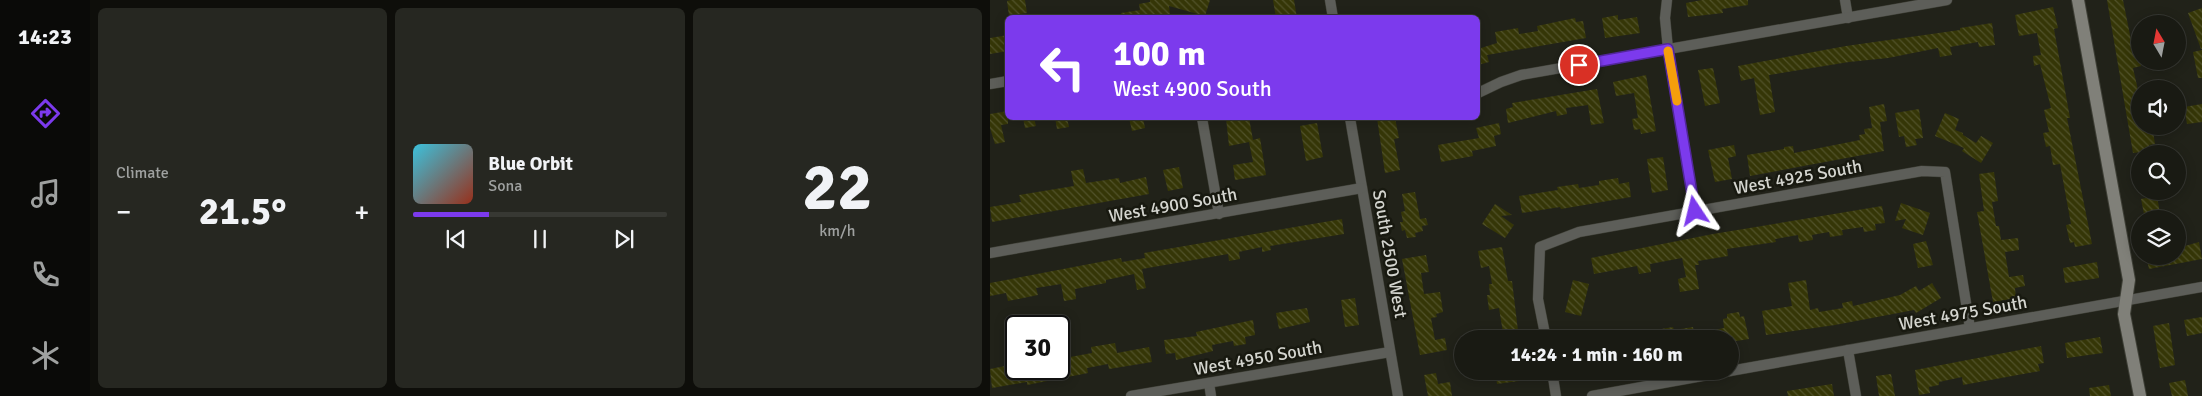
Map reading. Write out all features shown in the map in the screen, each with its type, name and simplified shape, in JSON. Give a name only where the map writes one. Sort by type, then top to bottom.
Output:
[{"type":"street","points":[[1330,0],[1332,15]]},
{"type":"street","points":[[1667,0],[1665,18],[1668,49],[1695,211]]},
{"type":"street","points":[[1845,0],[1848,18]]},
{"type":"street","points":[[1480,92],[1521,75],[1947,0]]},
{"type":"street","points":[[2078,0],[2129,280],[2128,300],[2124,314],[2140,396]]},
{"type":"street","points":[[990,84],[1005,82]]},
{"type":"street","points":[[1202,120],[1220,214]]},
{"type":"street","name":"South 2500 West","points":[[1350,120],[1398,396]]},
{"type":"street","name":"West 4925 South","points":[[1544,330],[1538,298],[1540,247],[1579,232],[1922,172],[1945,172],[1970,328]]},
{"type":"street","name":"West 4900 South","points":[[990,253],[1362,188]]},
{"type":"street","name":"West 4975 South","points":[[1739,369],[2202,287]]},
{"type":"street","points":[[1848,350],[1856,396]]},
{"type":"street","name":"West 4950 South","points":[[1131,396],[1390,352]]},
{"type":"street","points":[[1553,380],[1556,396]]},
{"type":"street","name":"West 4975 South","points":[[1592,396],[1680,380]]},
{"type":"street","points":[[1209,382],[1211,396]]},
{"type":"building","points":[[1025,0],[1027,13],[1009,15],[1007,1]]},
{"type":"building","points":[[1150,0],[1210,0],[1205,15],[1169,6],[1170,14],[1121,15],[1121,13],[1140,10],[1139,4],[1150,2]]},
{"type":"building","points":[[1273,0],[1294,0],[1296,15],[1276,15]]},
{"type":"building","points":[[1702,0],[1748,0],[1748,5],[1722,9],[1723,13],[1688,17],[1686,3]]},
{"type":"building","points":[[2107,0],[2123,0],[2131,40],[2131,70],[2133,70],[2136,80],[2131,80],[2131,135],[2154,135],[2155,144],[2132,145]]},
{"type":"building","points":[[2053,7],[2058,28],[2054,29],[2070,118],[2067,118],[2092,244],[2075,247],[2074,242],[2070,243],[2066,225],[2071,224],[2060,164],[2053,165],[2050,146],[2046,147],[2043,133],[2049,132],[2044,110],[2051,108],[2040,64],[2034,66],[2033,56],[2041,55],[2037,33],[2019,36],[2015,15]]},
{"type":"building","points":[[2202,8],[2202,49],[2201,49],[2188,13]]},
{"type":"building","points":[[1618,15],[1618,20],[1637,17],[1640,33],[1605,38],[1602,18]]},
{"type":"building","points":[[1575,18],[1576,22],[1583,21],[1586,38],[1487,55],[1489,62],[1480,64],[1480,48],[1497,43],[1495,32],[1518,28],[1519,34],[1538,31],[1537,26]]},
{"type":"building","points":[[1992,23],[1995,45],[1979,47],[1978,42],[1950,47],[1952,55],[1940,57],[1938,48],[1888,58],[1849,62],[1769,75],[1775,112],[1760,115],[1754,78],[1741,81],[1738,66],[1846,46],[1960,30],[1960,28]]},
{"type":"building","points":[[1005,36],[1005,52],[990,54],[990,38]]},
{"type":"building","points":[[2202,50],[2202,78],[2198,78],[2193,52]]},
{"type":"building","points":[[1713,68],[1720,103],[1705,106],[1698,70]]},
{"type":"building","points":[[1646,75],[1656,131],[1641,134],[1640,129],[1634,130],[1632,119],[1638,118],[1634,93],[1616,96],[1613,82]]},
{"type":"building","points":[[1597,89],[1604,123],[1591,125],[1588,105],[1566,108],[1567,114],[1557,116],[1556,111],[1508,123],[1506,109],[1513,107],[1512,103]]},
{"type":"building","points":[[1884,104],[1887,121],[1880,122],[1884,151],[1750,176],[1747,155],[1793,146],[1794,153],[1860,140],[1859,135],[1865,134],[1864,129],[1872,128],[1869,107]]},
{"type":"building","points":[[2202,104],[2202,122],[2187,124],[2186,107]]},
{"type":"building","points":[[1919,109],[1923,138],[1915,139],[1917,145],[1906,147],[1904,136],[1899,137],[1895,113]]},
{"type":"building","points":[[1005,112],[1005,120],[1008,120],[1008,124],[1001,125],[1005,142],[995,144],[990,128],[990,114]]},
{"type":"building","points":[[1945,113],[1959,119],[1955,130],[1963,133],[1963,135],[1976,143],[1981,136],[1993,143],[1981,163],[1962,151],[1964,148],[1935,136]]},
{"type":"building","points":[[1023,120],[1034,120],[1036,126],[1025,128]]},
{"type":"building","points":[[1055,120],[1067,120],[1069,127],[1057,129]]},
{"type":"building","points":[[1129,120],[1143,120],[1145,128],[1132,131]]},
{"type":"building","points":[[1226,120],[1249,120],[1253,140],[1260,138],[1266,175],[1235,180],[1233,165],[1253,162],[1249,142],[1229,146]]},
{"type":"building","points":[[1377,120],[1395,120],[1399,138],[1394,139],[1400,170],[1385,173]]},
{"type":"building","points":[[1317,123],[1323,157],[1306,161],[1300,126]]},
{"type":"building","points":[[1499,123],[1501,134],[1494,136],[1496,146],[1472,151],[1473,156],[1441,162],[1438,145],[1479,138],[1476,128]]},
{"type":"building","points":[[1734,145],[1736,156],[1728,158],[1732,179],[1715,182],[1708,150]]},
{"type":"building","points":[[1663,157],[1668,190],[1652,193],[1647,159]]},
{"type":"building","points":[[1179,167],[1183,188],[1168,191],[1163,170]]},
{"type":"building","points":[[1083,169],[1086,183],[1119,178],[1120,183],[1146,177],[1149,194],[992,222],[990,207],[1021,202],[1019,195],[1074,186],[1071,171]]},
{"type":"building","points":[[1994,172],[1998,201],[1992,202],[1996,226],[1999,226],[2001,240],[2018,238],[2019,250],[2005,252],[2009,277],[2023,275],[2025,286],[2015,288],[2016,298],[1993,302],[1977,212],[1984,211],[1979,174]]},
{"type":"building","points":[[1618,178],[1619,184],[1629,182],[1631,197],[1561,209],[1560,207],[1522,213],[1519,196],[1558,190],[1557,187],[1578,184],[1579,188],[1599,185],[1599,181]]},
{"type":"building","points":[[1415,192],[1420,219],[1426,218],[1428,225],[1422,226],[1423,231],[1415,233],[1416,237],[1407,238],[1405,230],[1402,231],[1400,222],[1403,222],[1401,212],[1405,211],[1402,194]]},
{"type":"building","points":[[2141,200],[2158,200],[2159,210],[2143,210]]},
{"type":"building","points":[[1901,203],[1930,213],[1923,235],[1902,228],[1906,219],[1895,221]]},
{"type":"building","points":[[1495,204],[1512,215],[1501,216],[1514,225],[1505,238],[1482,224]]},
{"type":"building","points":[[1882,206],[1885,223],[1875,224],[1876,230],[1864,232],[1863,227],[1842,230],[1843,235],[1830,237],[1829,232],[1812,235],[1813,240],[1799,242],[1798,235],[1775,239],[1776,242],[1727,249],[1728,256],[1698,261],[1699,265],[1695,265],[1699,289],[1680,292],[1678,279],[1686,277],[1682,258],[1650,264],[1651,272],[1639,274],[1637,266],[1594,274],[1591,258],[1713,234]]},
{"type":"building","points":[[1342,219],[1344,234],[1270,246],[1271,250],[1262,252],[1262,247],[1243,251],[1239,252],[1240,259],[1229,261],[1228,254],[1142,269],[1146,288],[1137,290],[1134,274],[1106,280],[1106,283],[1075,289],[1076,299],[1064,301],[1061,284],[1036,288],[1038,295],[1008,301],[1006,293],[990,296],[990,283],[1121,258],[1122,262],[1145,258],[1144,253]]},
{"type":"building","points":[[1926,241],[1933,265],[1918,268],[1913,244]]},
{"type":"building","points":[[2199,242],[2202,259],[2186,262],[2186,246]]},
{"type":"building","points":[[1502,247],[1508,281],[1512,281],[1518,330],[1503,330],[1499,308],[1489,310],[1487,295],[1490,295],[1489,284],[1492,284],[1489,266],[1481,268],[1478,251]]},
{"type":"building","points":[[1426,255],[1429,272],[1421,273],[1424,294],[1440,292],[1443,312],[1436,314],[1437,317],[1431,318],[1435,340],[1445,338],[1447,350],[1420,355],[1402,259]]},
{"type":"building","points":[[2097,262],[2099,278],[2065,283],[2063,268]]},
{"type":"building","points":[[2148,265],[2170,265],[2149,269]]},
{"type":"building","points":[[1573,280],[1589,284],[1581,316],[1565,312]]},
{"type":"building","points":[[1806,280],[1810,310],[1818,308],[1819,312],[1843,308],[1842,303],[1852,301],[1853,306],[1900,295],[1916,286],[1919,291],[1932,283],[1941,298],[1916,313],[1914,310],[1835,325],[1766,335],[1762,311],[1792,306],[1788,283]]},
{"type":"building","points":[[1355,298],[1359,325],[1345,327],[1341,300]]},
{"type":"building","points":[[1307,308],[1310,322],[1279,329],[1276,313]]},
{"type":"building","points":[[1739,312],[1740,317],[1744,316],[1749,339],[1739,341],[1739,330],[1714,330],[1724,328],[1723,319],[1727,318],[1727,314]]},
{"type":"building","points":[[2202,317],[2202,333],[2187,336],[2184,320]]},
{"type":"building","points":[[1253,320],[1255,335],[1245,337],[1246,344],[1234,346],[1233,341],[1212,345],[1213,351],[1176,360],[1175,353],[1166,354],[1164,340],[1197,336],[1196,332]]},
{"type":"building","points":[[2169,323],[2175,365],[2160,368],[2153,326]]},
{"type":"building","points":[[1673,327],[1674,330],[1656,330]]},
{"type":"building","points":[[1693,327],[1693,330],[1674,330]]},
{"type":"building","points":[[2100,337],[2103,353],[2067,358],[2065,343]]},
{"type":"building","points":[[1115,343],[1117,353],[1149,347],[1152,362],[1109,369],[1108,364],[1087,368],[1088,373],[1070,377],[1070,357],[1092,353],[1091,347]]},
{"type":"building","points":[[2041,346],[2044,363],[2038,364],[2040,371],[1963,385],[1962,377],[1939,382],[1939,385],[1929,387],[1930,393],[1919,395],[1915,370]]},
{"type":"building","points":[[1005,366],[1005,380],[1052,380],[1027,385],[1027,382],[992,388],[990,369]]},
{"type":"building","points":[[1436,373],[1438,384],[1450,382],[1452,396],[1428,396],[1424,375]]},
{"type":"building","points":[[1891,374],[1895,396],[1879,396],[1876,376]]},
{"type":"building","points":[[1496,380],[1526,380],[1497,384]]},
{"type":"building","points":[[2185,380],[2188,396],[2172,396],[2169,383]]},
{"type":"building","points":[[1832,384],[1834,396],[1788,396],[1787,391]]},
{"type":"building","points":[[2109,385],[2111,396],[2090,396],[2089,388]]},
{"type":"slow traffic","points":[[1668,51],[1677,101]]},
{"type":"route","points":[[1579,65],[1668,49],[1695,211]]}]
